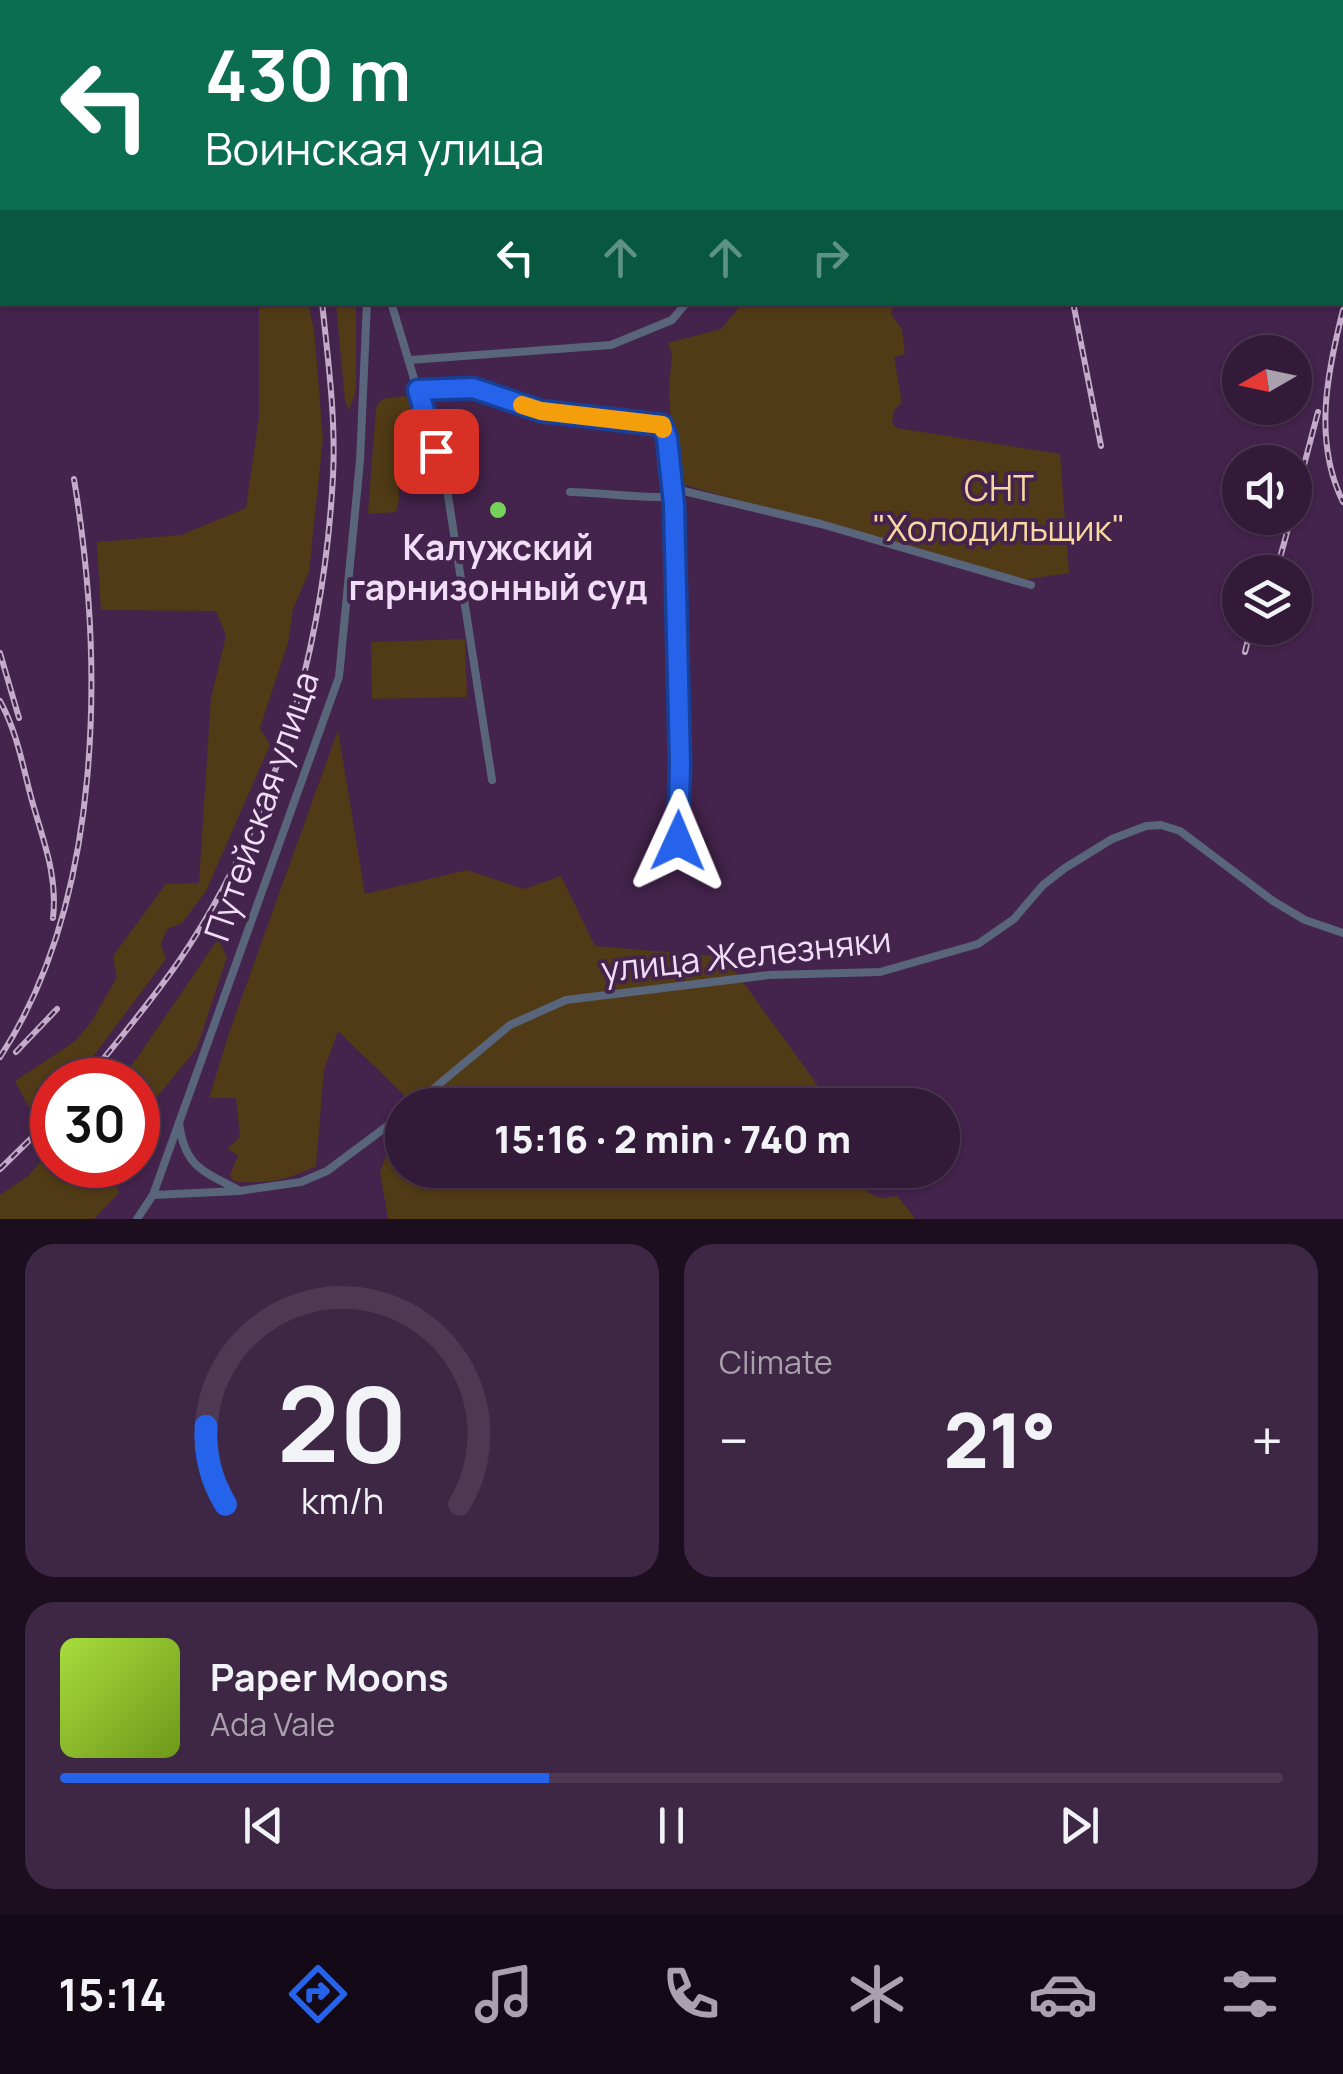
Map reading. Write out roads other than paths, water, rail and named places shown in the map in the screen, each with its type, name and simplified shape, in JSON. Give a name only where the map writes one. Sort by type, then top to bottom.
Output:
[{"type":"street","name":"Путейская улица","points":[[137,1219],[152,1196],[338,677],[360,461],[366,305]]},
{"type":"street","points":[[392,305],[448,489],[492,780]]},
{"type":"street","points":[[410,360],[611,346],[672,320],[685,305]]},
{"type":"street","points":[[418,390],[473,388],[541,411],[662,425],[667,438],[672,493],[680,764],[678,841]]},
{"type":"street","points":[[570,492],[606,492],[628,498],[672,493],[822,524],[1031,586]]},
{"type":"street","name":"улица Железняки","points":[[434,1088],[510,1025],[566,1000],[769,975],[880,972],[978,944],[1014,919],[1043,885],[1066,868],[1112,839],[1146,826],[1180,830],[1273,902],[1305,920],[1343,933]]},
{"type":"street","points":[[179,1118],[182,1144],[193,1164],[240,1191]]},
{"type":"street","points":[[152,1196],[240,1191],[301,1182],[327,1171],[385,1127]]},
{"type":"railway","points":[[104,1058],[168,977],[213,906],[243,849],[289,729],[306,667],[328,540],[334,455],[322,305]]},
{"type":"railway","points":[[1074,305],[1101,446]]},
{"type":"railway","points":[[1343,310],[1326,407],[1328,455],[1343,502]]},
{"type":"railway","points":[[1309,445],[1318,412]]},
{"type":"railway","points":[[0,1057],[34,994],[60,926],[77,853],[87,777],[90,624],[74,479]]},
{"type":"railway","points":[[1281,555],[1286,535]]},
{"type":"railway","points":[[1245,652],[1247,645]]},
{"type":"railway","points":[[0,653],[19,718]]},
{"type":"railway","points":[[0,701],[15,736],[48,856],[53,918]]},
{"type":"railway","points":[[16,1052],[57,1009]]},
{"type":"railway","points":[[0,1169],[30,1140]]},
{"type":"place","name":"Калужский гарнизонный суд","points":[[498,510]]},
{"type":"park label","name":"СНТ \"Холодильщик\"","points":[[999,508]]}]
